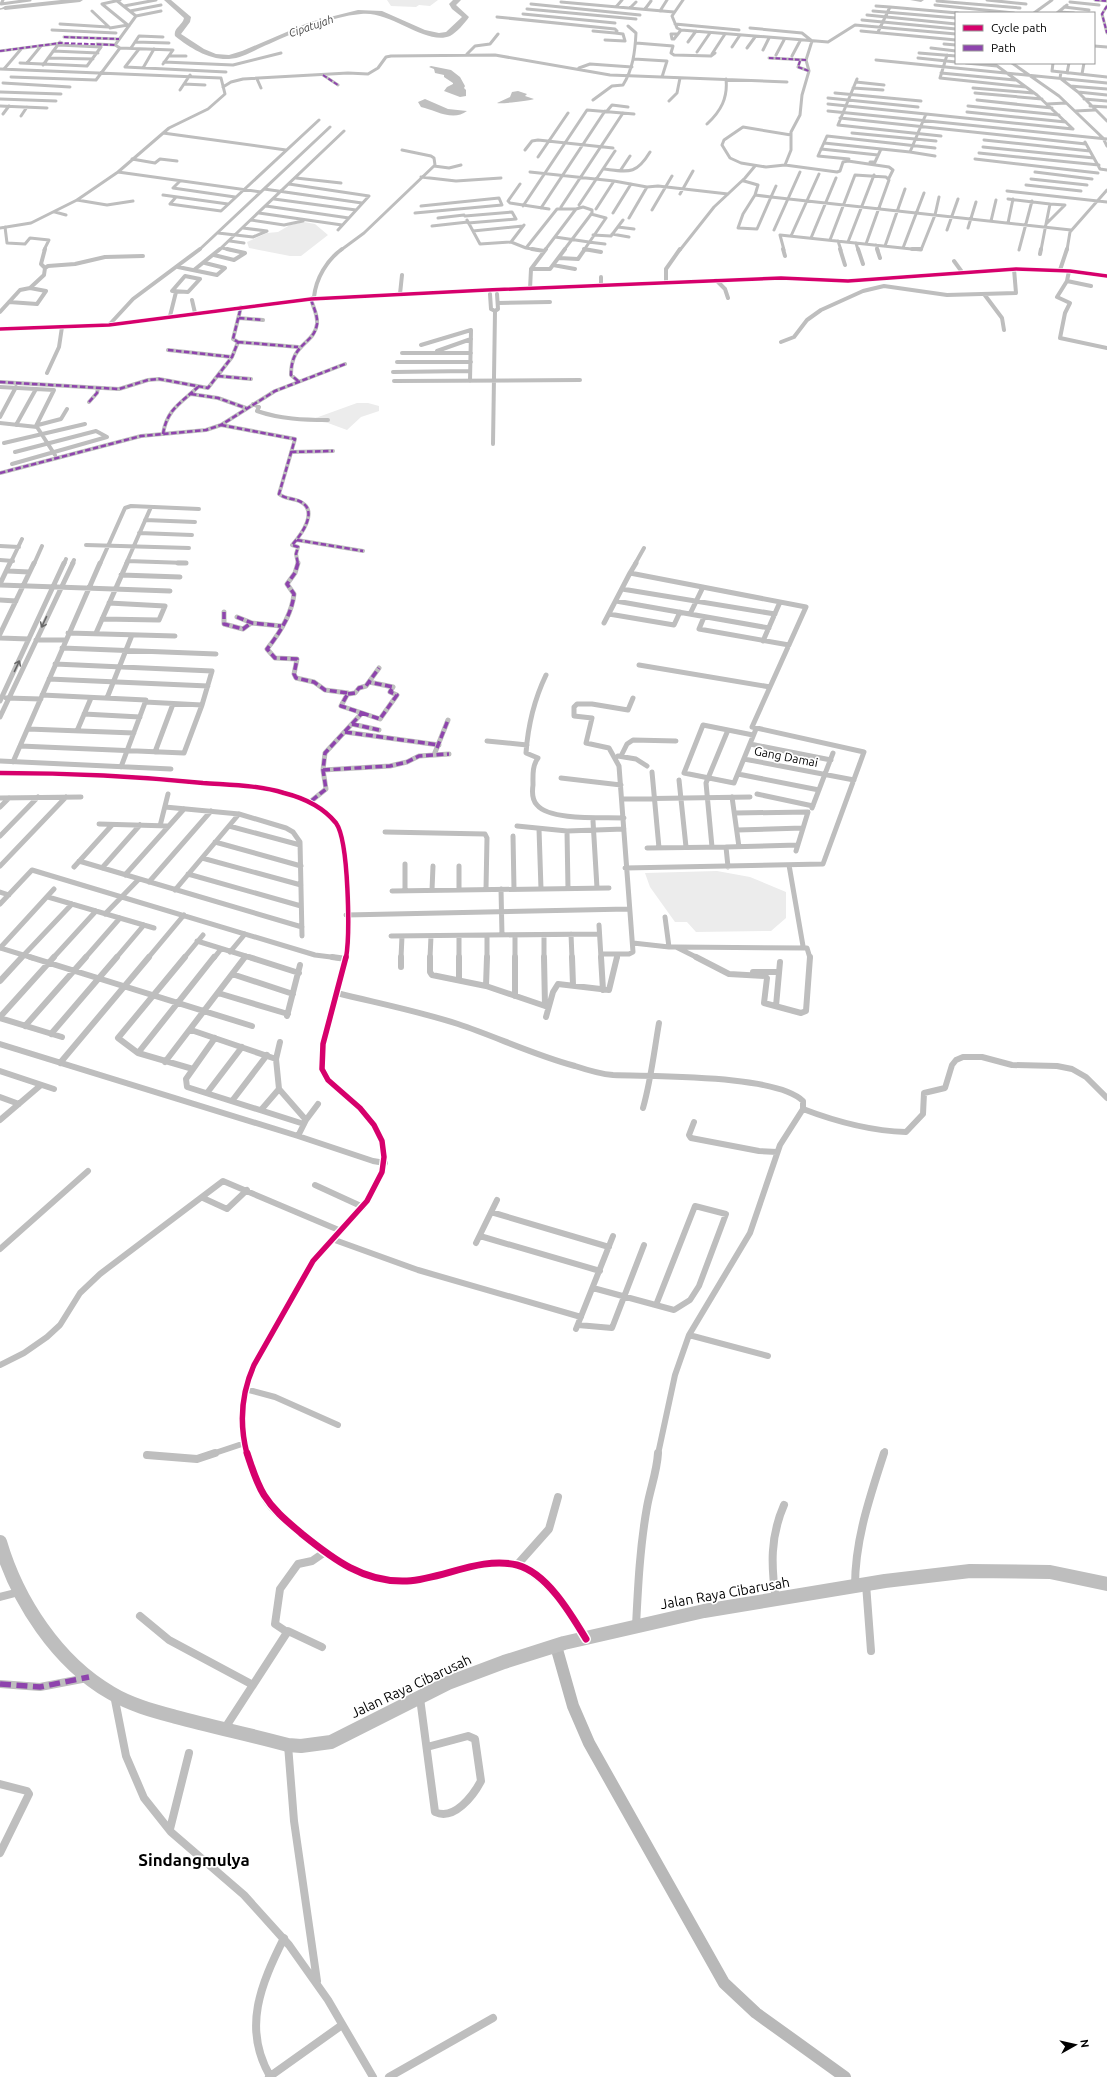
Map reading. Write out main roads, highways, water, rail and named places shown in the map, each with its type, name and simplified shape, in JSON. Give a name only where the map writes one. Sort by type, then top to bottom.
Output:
[{"type":"main road","name":"Jalan Raya Cibarusah","points":[[0,1542],[19,1592],[65,1654],[89,1677],[127,1701],[288,1745],[301,1746],[331,1742],[448,1683],[474,1673],[571,1642],[704,1611],[861,1585],[939,1574],[994,1570],[1050,1572],[1107,1584]]},
{"type":"waterway","name":"Cipatujah","points":[[5,8],[80,0]]},
{"type":"waterway","name":"Cipatujah","points":[[167,0],[188,17],[187,22],[181,27],[177,35],[188,43],[208,53],[222,57],[245,53],[290,32],[335,17],[370,11],[379,12],[390,16],[414,28],[431,34],[448,34],[466,17],[462,12],[454,8],[452,4],[458,0]]},
{"type":"waterway","name":"Cipatujah","points":[[913,0],[921,0]]},
{"type":"waterway","name":"Cipatujah","points":[[0,9],[5,8]]},
{"type":"district","name":"Sindangmulya","points":[[194,1860]]}]
